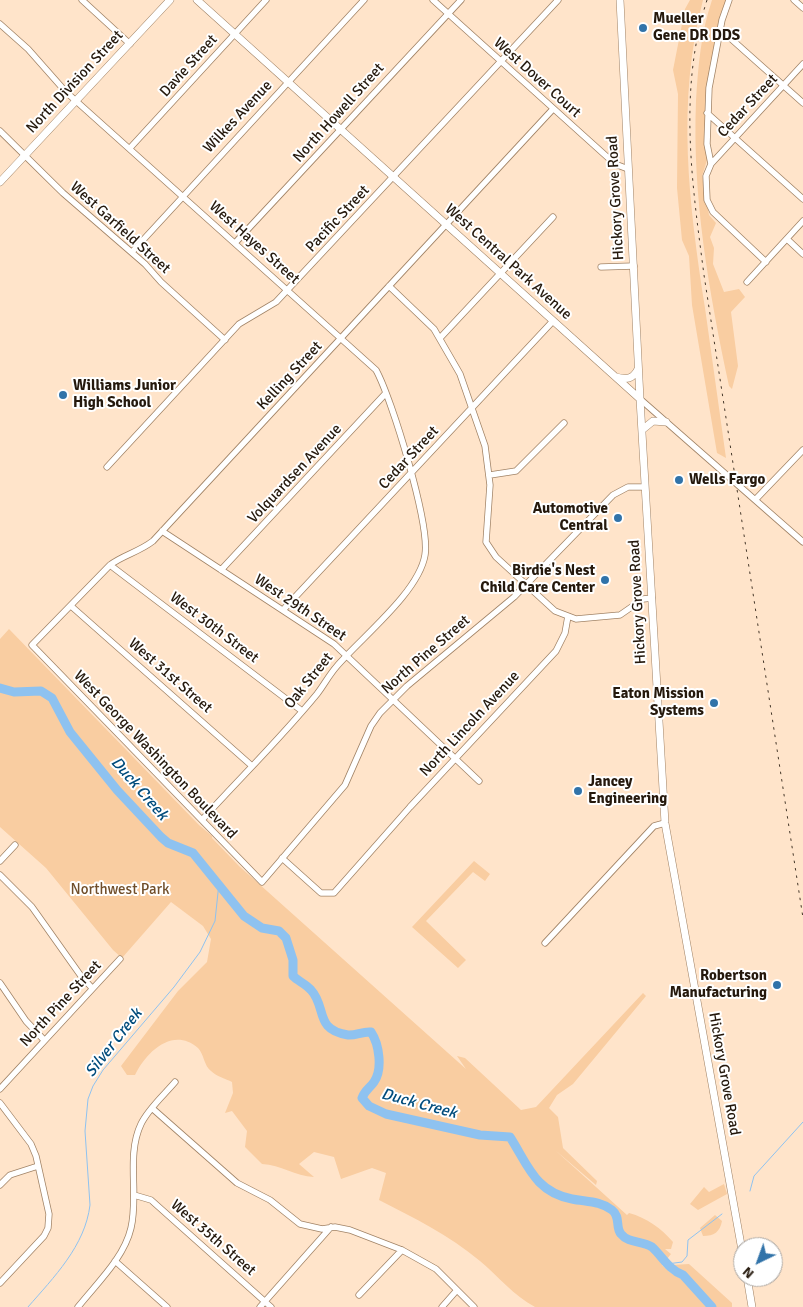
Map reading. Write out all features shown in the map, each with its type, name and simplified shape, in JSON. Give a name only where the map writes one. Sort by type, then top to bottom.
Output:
[{"type":"main road","name":"North Division Street","points":[[0,182],[170,0]]},
{"type":"main road","name":"West Central Park Avenue","points":[[196,0],[640,399]]},
{"type":"main road","name":"Hickory Grove Road","points":[[620,0],[638,368],[665,822],[740,1237]]},
{"type":"main road","points":[[616,377],[628,379],[635,374],[638,368]]},
{"type":"main road","points":[[642,430],[653,421],[666,422]]},
{"type":"main road","points":[[749,1287],[752,1304]]},
{"type":"street","points":[[82,0],[130,44]]},
{"type":"street","name":"Davie Street","points":[[130,148],[266,0]]},
{"type":"street","name":"Wilkes Avenue","points":[[132,252],[364,0]]},
{"type":"street","name":"West Dover Court","points":[[433,0],[614,164],[628,169]]},
{"type":"street","name":"North Howell Street","points":[[236,243],[461,0]]},
{"type":"street","name":"Pacific Street","points":[[107,467],[239,324],[276,302],[288,290],[558,0]]},
{"type":"street","points":[[729,0],[720,29],[709,88],[707,144],[711,164],[706,176],[707,200],[713,212],[766,262]]},
{"type":"street","points":[[794,0],[803,8]]},
{"type":"street","name":"West Hayes Street","points":[[0,24],[28,49],[77,101],[376,370],[386,393],[411,474],[423,523]]},
{"type":"street","points":[[720,29],[803,103]]},
{"type":"street","name":"Cedar Street","points":[[711,164],[803,64]]},
{"type":"street","name":"Kelling Street","points":[[32,645],[110,565],[120,558],[143,549],[162,531],[554,109]]},
{"type":"street","points":[[707,113],[803,199]]},
{"type":"street","name":"West Garfield Street","points":[[1,134],[132,252],[225,340]]},
{"type":"street","points":[[440,338],[553,217]]},
{"type":"street","points":[[747,282],[803,221]]},
{"type":"street","points":[[787,239],[803,254]]},
{"type":"street","points":[[601,267],[634,266]]},
{"type":"street","points":[[389,286],[434,329],[460,374],[486,446],[490,475],[490,506],[486,542],[496,557],[556,611],[568,616],[591,619],[620,615],[642,599],[652,598]]},
{"type":"street","name":"Cedar Street","points":[[282,610],[553,321]]},
{"type":"street","name":"Volquardsen Avenue","points":[[222,570],[386,393]]},
{"type":"street","name":"West Central Park Avenue","points":[[640,399],[803,542]]},
{"type":"street","points":[[490,475],[516,471],[564,423]]},
{"type":"street","points":[[756,499],[803,450]]},
{"type":"street","name":"North Pine Street","points":[[262,882],[345,785],[371,726],[380,713],[527,585],[613,495],[628,487],[645,487]]},
{"type":"street","name":"Oak Street","points":[[202,820],[302,711],[346,656],[405,595],[416,578],[425,555],[427,538],[423,523]]},
{"type":"street","name":"West 29th Street","points":[[162,531],[334,644],[479,782]]},
{"type":"street","name":"West 30th Street","points":[[110,565],[302,711]]},
{"type":"street","name":"West 31st Street","points":[[71,606],[252,766]]},
{"type":"street","name":"North Lincoln Avenue","points":[[282,858],[325,894],[334,893],[556,651],[565,633],[568,616]]},
{"type":"street","name":"West George Washington Boulevard","points":[[32,645],[262,882]]},
{"type":"street","points":[[545,943],[654,826],[665,822]]},
{"type":"street","points":[[0,861],[15,845]]},
{"type":"street","points":[[0,875],[32,906],[81,976],[92,988]]},
{"type":"street","name":"North Pine Street","points":[[0,1089],[120,959]]},
{"type":"street","points":[[0,983],[26,1021],[44,1040]]},
{"type":"street","points":[[78,1307],[115,1261],[123,1248],[131,1227],[137,1140],[141,1125],[175,1082]]},
{"type":"street","points":[[0,1103],[31,1144],[49,1214],[48,1228],[44,1236],[0,1283]]},
{"type":"street","points":[[153,1109],[237,1183],[270,1200],[300,1224],[322,1229],[331,1227],[350,1230],[402,1250],[436,1269],[474,1307]]},
{"type":"street","points":[[0,1185],[10,1175],[38,1166]]},
{"type":"street","name":"West 35th Street","points":[[134,1195],[151,1200],[271,1307]]},
{"type":"street","points":[[260,1307],[331,1227]]},
{"type":"street","points":[[359,1295],[402,1250]]},
{"type":"street","points":[[115,1261],[167,1307]]},
{"type":"street","points":[[442,1307],[457,1290]]},
{"type":"green space","points":[[690,0],[703,0],[695,38],[690,77],[688,154],[690,192],[726,458],[717,453],[692,305],[689,256],[682,240],[677,188],[678,94],[673,70],[685,9]]},
{"type":"green space","points":[[712,0],[727,0],[719,24],[705,104],[705,141],[708,157],[702,176],[709,215],[716,223],[710,237],[714,248],[713,264],[724,292],[739,289],[745,297],[731,312],[738,366],[732,389],[729,386],[709,280],[699,209],[695,137],[701,50]]},
{"type":"green space","name":"Northwest Park","points":[[9,629],[199,825],[212,836],[239,866],[466,1069],[457,1056],[465,1058],[521,1110],[536,1107],[643,993],[646,996],[573,1084],[557,1095],[549,1108],[558,1117],[563,1148],[597,1181],[596,1185],[555,1150],[627,1215],[629,1213],[636,1215],[648,1221],[659,1228],[673,1242],[671,1249],[665,1249],[671,1254],[662,1265],[671,1273],[695,1287],[685,1275],[669,1269],[672,1265],[689,1264],[732,1303],[732,1307],[535,1307],[506,1286],[480,1261],[456,1243],[379,1200],[386,1173],[372,1168],[341,1179],[334,1157],[314,1152],[299,1164],[314,1177],[262,1164],[245,1147],[247,1131],[232,1111],[225,1113],[233,1093],[232,1082],[211,1071],[198,1048],[189,1042],[179,1040],[161,1045],[146,1058],[135,1075],[127,1075],[121,1066],[178,991],[207,962],[211,939],[203,926],[171,902],[122,958],[113,950],[46,868],[0,827],[0,639]]},
{"type":"green space","points":[[474,861],[490,874],[485,881],[473,872],[426,921],[466,960],[458,968],[412,927]]},
{"type":"green space","points":[[724,1184],[727,1194],[698,1210],[690,1204],[704,1187],[709,1192]]},
{"type":"green space","points":[[715,1215],[722,1221],[720,1228],[713,1234],[703,1236],[700,1228]]},
{"type":"waterway","name":"Duck Creek","points":[[0,688],[14,692],[41,691],[52,698],[70,732],[117,790],[161,837],[168,843],[193,853],[244,916],[262,928],[279,931],[286,938],[293,960],[293,976],[309,988],[316,997],[323,1017],[330,1028],[348,1035],[371,1032],[378,1050],[379,1064],[377,1077],[362,1098],[369,1106],[386,1114],[480,1135],[510,1137],[541,1184],[559,1195],[598,1203],[612,1210],[615,1213],[619,1231],[624,1237],[652,1247],[670,1266],[683,1275],[712,1307]]},
{"type":"waterway","name":"Silver Creek","points":[[28,1307],[67,1260],[82,1234],[87,1220],[90,1205],[85,1131],[88,1099],[93,1086],[103,1070],[174,987],[200,952],[215,921],[219,883]]},
{"type":"waterway","points":[[750,1191],[754,1176],[803,1122]]},
{"type":"waterway","points":[[667,1264],[682,1262],[687,1256],[688,1240],[722,1214]]},
{"type":"railway","points":[[707,0],[698,34],[690,102],[690,137],[695,206],[803,918]]},
{"type":"place","name":"Mueller Gene DR DDS","points":[[643,28]]},
{"type":"place","name":"Williams Junior High School","points":[[63,395]]},
{"type":"place","name":"Wells Fargo","points":[[679,480]]},
{"type":"place","name":"Automotive Central","points":[[618,518]]},
{"type":"place","name":"Birdie's Nest Child Care Center","points":[[605,580]]},
{"type":"place","name":"Eaton Mission Systems","points":[[714,703]]},
{"type":"place","name":"Jancey Engineering","points":[[578,791]]},
{"type":"place","name":"Robertson Manufacturing","points":[[777,985]]}]
